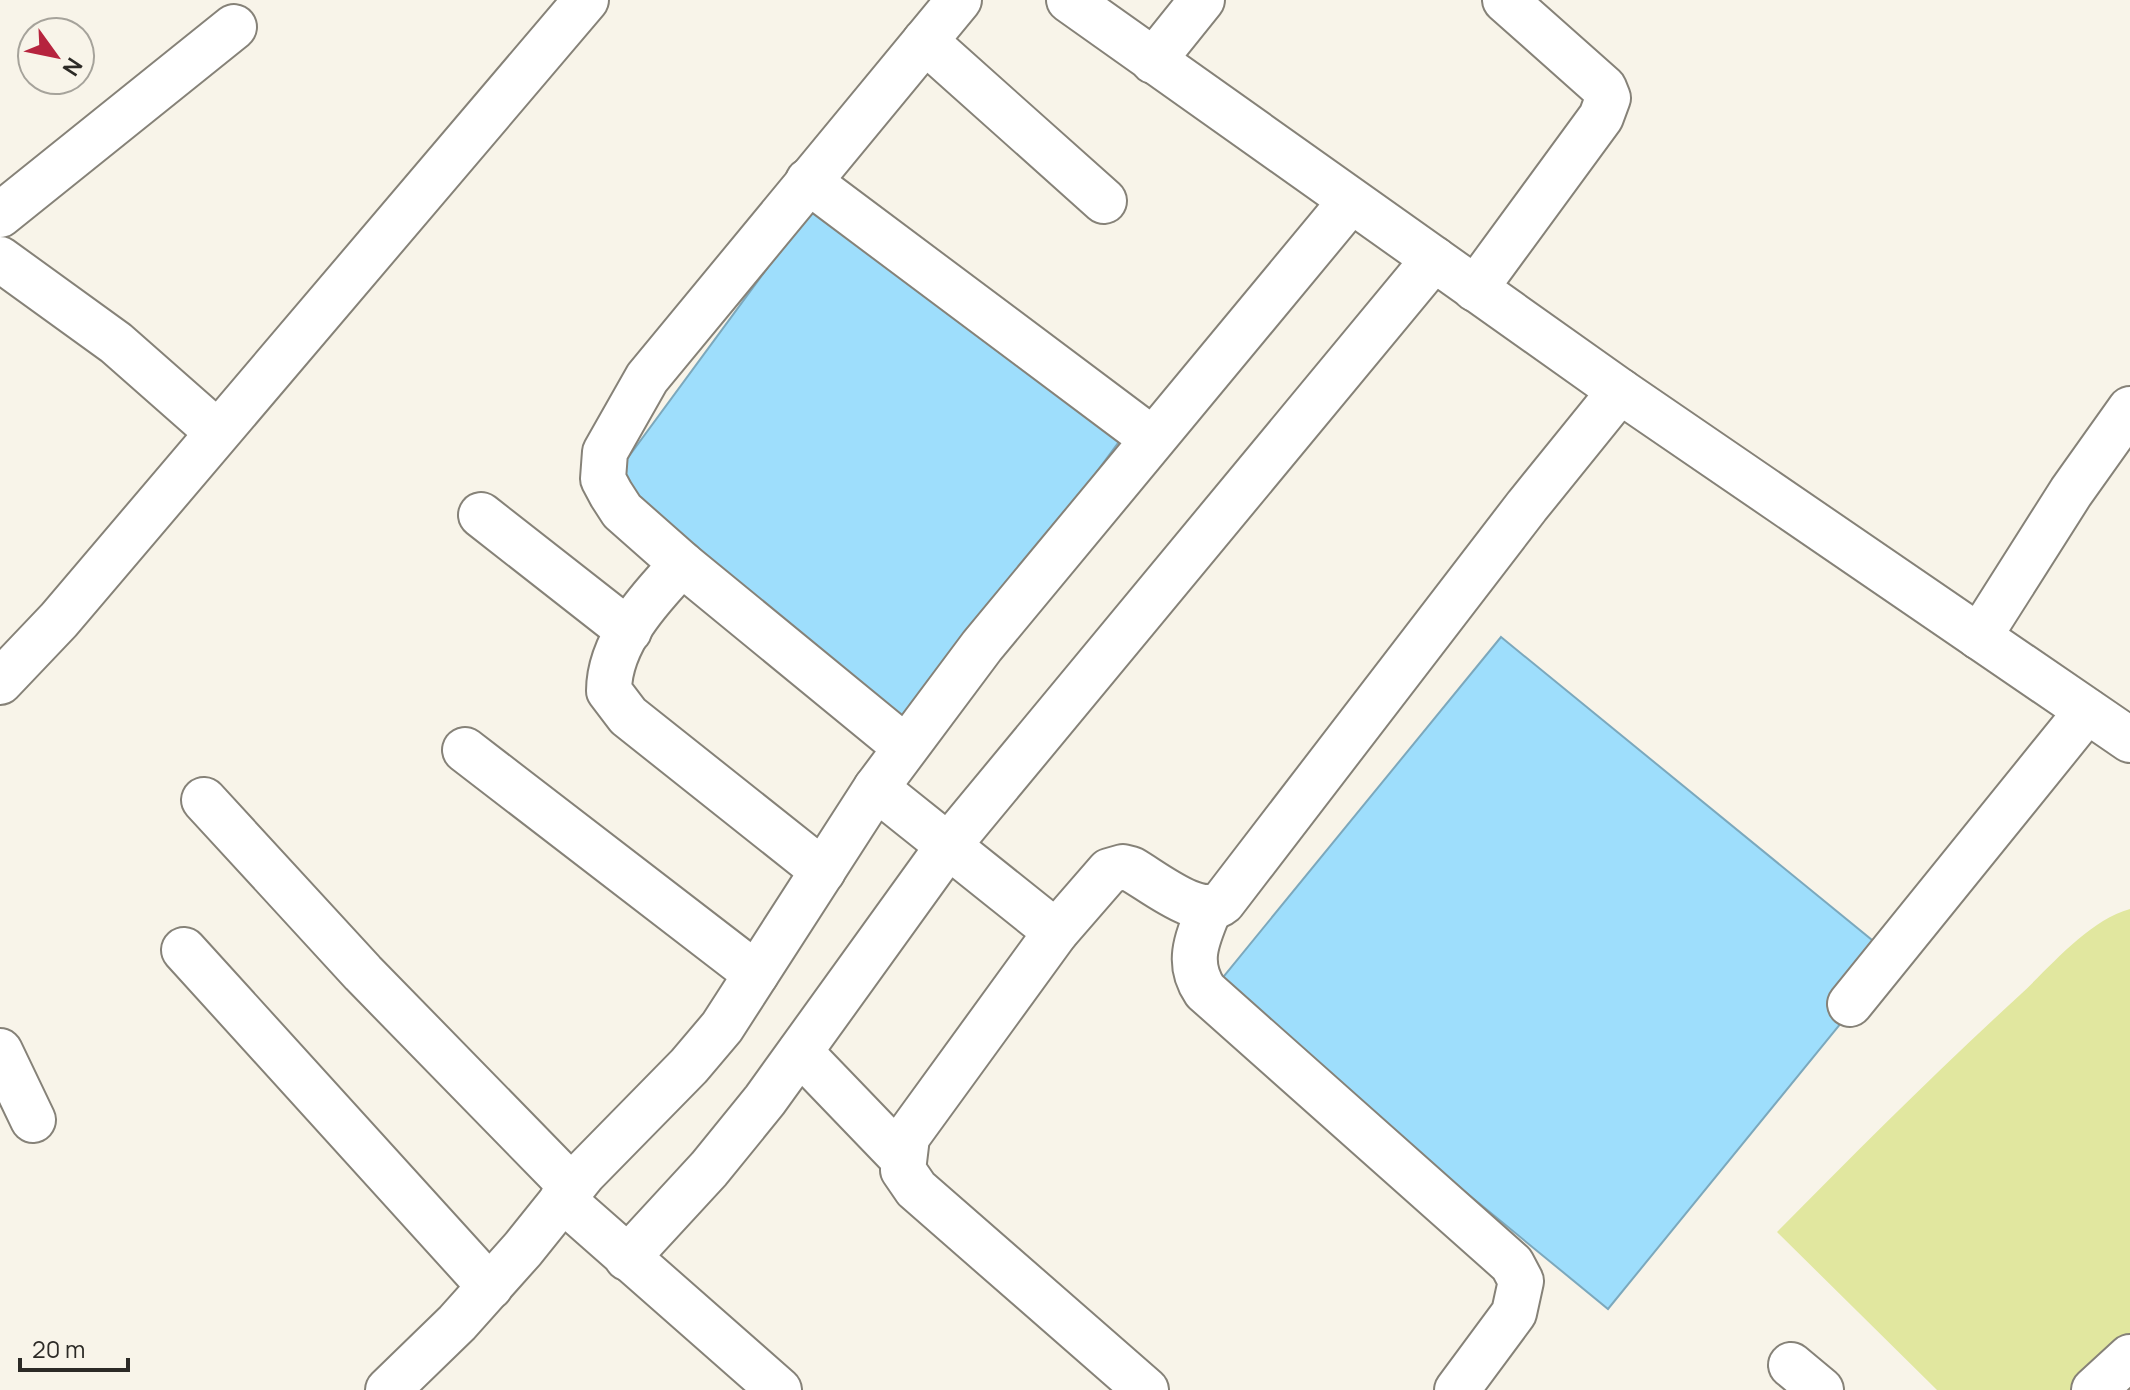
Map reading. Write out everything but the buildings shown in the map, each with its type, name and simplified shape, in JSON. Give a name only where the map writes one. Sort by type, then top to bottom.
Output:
[{"type":"street","points":[[0,682],[59,620],[586,0]]},
{"type":"street","points":[[905,747],[622,511],[603,479],[605,452],[647,378],[959,0]]},
{"type":"street","points":[[1069,0],[1620,391],[2130,740]]},
{"type":"street","points":[[1153,61],[1202,0]]},
{"type":"street","points":[[1475,289],[1601,117],[1608,98],[1604,88],[1505,0]]},
{"type":"street","points":[[0,215],[234,27]]},
{"type":"street","points":[[925,41],[1104,201]]},
{"type":"street","points":[[808,181],[1151,438]]},
{"type":"street","points":[[392,1389],[490,1287],[567,1193],[689,1066],[756,974],[876,788],[991,634],[1350,202]]},
{"type":"street","points":[[0,259],[116,343],[217,432]]},
{"type":"street","points":[[627,1258],[709,1169],[800,1052],[948,846],[1434,259]]},
{"type":"street","points":[[1146,1390],[916,1189],[907,1179],[902,1158],[907,1137],[1056,932],[1109,871],[1123,867],[1201,909],[1209,910],[1223,902],[1527,506],[1620,391]]},
{"type":"street","points":[[1979,637],[2079,480],[2130,409]]},
{"type":"street","points":[[481,515],[629,631]]},
{"type":"street","points":[[682,564],[654,594],[629,631],[611,669],[609,691],[615,703],[823,871]]},
{"type":"street","points":[[1850,1004],[2087,711]]},
{"type":"street","points":[[465,750],[756,974]]},
{"type":"street","points":[[876,788],[1056,932]]},
{"type":"street","points":[[204,800],[627,1258],[779,1390]]},
{"type":"street","points":[[1209,910],[1198,937],[1194,961],[1196,977],[1205,991],[1512,1264],[1521,1281],[1514,1313],[1457,1390]]},
{"type":"street","points":[[184,950],[490,1287]]},
{"type":"street","points":[[0,1051],[33,1120]]},
{"type":"street","points":[[800,1052],[902,1158]]},
{"type":"street","points":[[2094,1390],[2130,1357]]},
{"type":"green space","points":[[2130,909],[2130,1369],[2109,1390],[1937,1390],[1777,1232],[1928,1082],[2085,933]]},
{"type":"water","points":[[818,199],[1129,428],[910,726],[599,497]]},
{"type":"water","points":[[1501,637],[1894,958],[1608,1309],[1215,987]]}]
